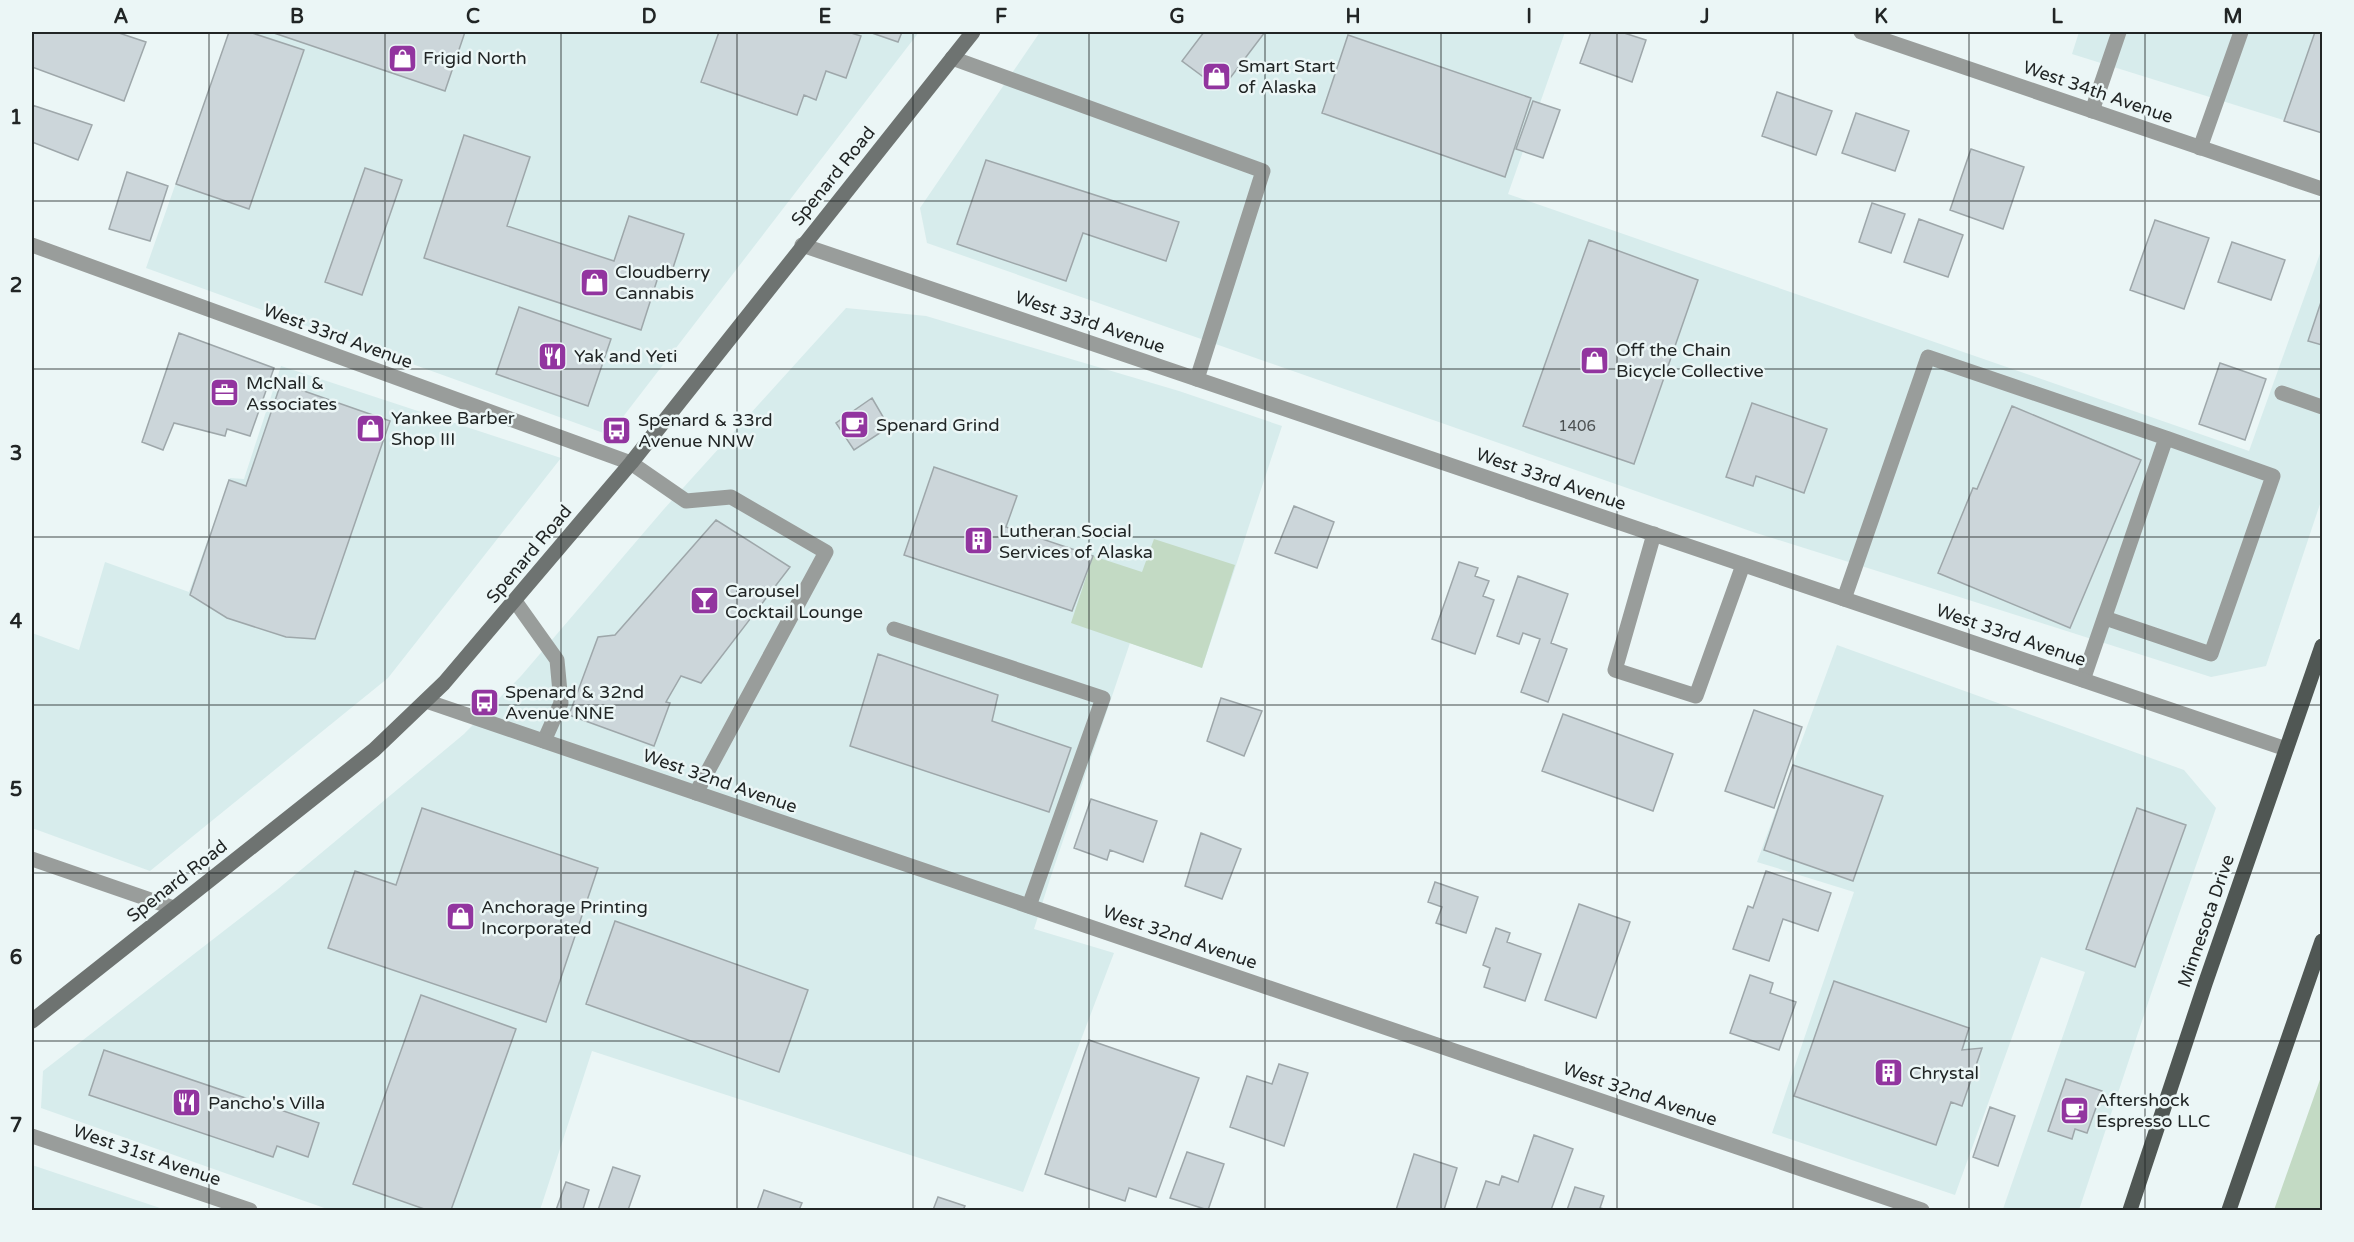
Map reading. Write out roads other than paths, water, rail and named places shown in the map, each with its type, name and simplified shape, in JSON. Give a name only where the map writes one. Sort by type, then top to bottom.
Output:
[{"type":"main road","name":"Spenard Road","points":[[32,1021],[374,750],[426,701],[515,601],[630,463],[973,32]]},
{"type":"main road","name":"Minnesota Drive","points":[[2130,1210],[2205,984],[2322,646]]},
{"type":"main road","points":[[2229,1210],[2322,941]]},
{"type":"street","name":"West 34th Avenue","points":[[1861,32],[2322,189]]},
{"type":"street","points":[[2092,111],[2119,32]]},
{"type":"street","points":[[2200,148],[2241,32]]},
{"type":"street","points":[[952,58],[1263,171],[1197,379]]},
{"type":"street","name":"West 33rd Avenue","points":[[32,245],[630,463],[686,501],[731,497],[826,552],[696,793]]},
{"type":"street","name":"West 33rd Avenue","points":[[802,245],[2286,749]]},
{"type":"street","points":[[1844,599],[1928,357],[2273,476],[2211,654],[2105,618]]},
{"type":"street","points":[[2282,393],[2322,407]]},
{"type":"street","points":[[2084,680],[2166,438]]},
{"type":"street","points":[[1654,534],[1615,670],[1696,696],[1743,565]]},
{"type":"street","points":[[515,601],[557,660],[561,703],[544,741]]},
{"type":"street","points":[[894,629],[1103,698],[1029,906]]},
{"type":"street","name":"West 32nd Avenue","points":[[426,701],[1922,1210]]},
{"type":"street","points":[[32,859],[174,908]]},
{"type":"street","name":"West 31st Avenue","points":[[32,1136],[250,1210]]},
{"type":"place","name":"Frigid North","points":[[402,58]]},
{"type":"place","name":"Smart Start of Alaska","points":[[1217,76]]},
{"type":"place","name":"Cloudberry Cannabis","points":[[594,282]]},
{"type":"place","name":"Yak and Yeti","points":[[553,356]]},
{"type":"place","name":"Off the Chain Bicycle Collective","points":[[1595,360]]},
{"type":"place","name":"McNall & Associates","points":[[225,393]]},
{"type":"place","name":"Spenard Grind","points":[[855,425]]},
{"type":"place","name":"Yankee Barber Shop III","points":[[370,428]]},
{"type":"place","name":"Spenard & 33rd Avenue NNW","points":[[617,430]]},
{"type":"place","name":"Lutheran Social Services of Alaska","points":[[978,541]]},
{"type":"place","name":"Carousel Cocktail Lounge","points":[[704,601]]},
{"type":"place","name":"Spenard & 32nd Avenue NNE","points":[[484,702]]},
{"type":"place","name":"Anchorage Printing Incorporated","points":[[460,917]]},
{"type":"place","name":"Chrystal","points":[[1888,1073]]},
{"type":"place","name":"Pancho's Villa","points":[[187,1103]]},
{"type":"place","name":"Aftershock Espresso LLC","points":[[2075,1110]]}]
